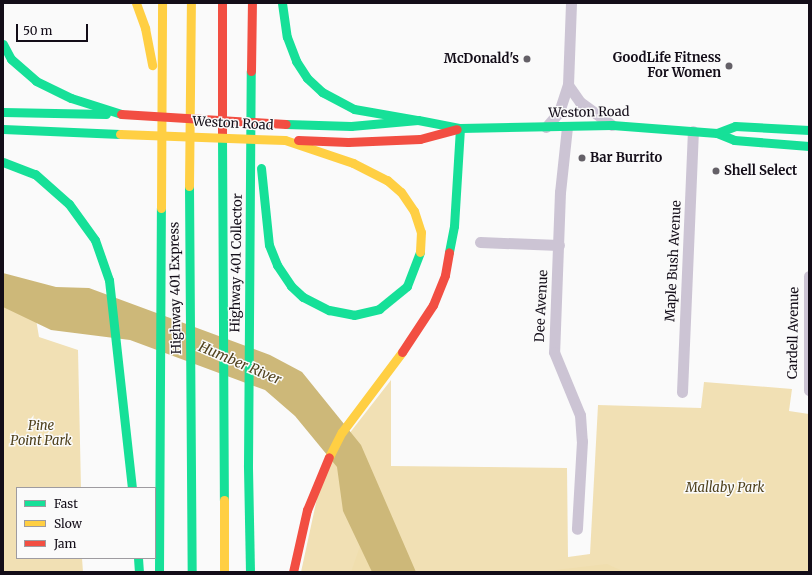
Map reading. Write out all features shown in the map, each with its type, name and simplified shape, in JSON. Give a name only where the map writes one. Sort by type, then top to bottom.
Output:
[{"type":"main road","points":[[136,3],[151,54],[160,143]]},
{"type":"main road","points":[[159,572],[159,276],[162,3]]},
{"type":"main road","name":"Highway 401 Express","points":[[191,3],[188,273],[192,437],[192,572]]},
{"type":"main road","points":[[222,3],[224,572]]},
{"type":"main road","name":"Highway 401 Collector","points":[[250,572],[248,465],[252,3]]},
{"type":"main road","points":[[282,3],[288,37],[296,61],[307,78],[322,92],[354,109],[418,120]]},
{"type":"main road","points":[[3,44],[11,60],[36,81],[71,98],[121,114]]},
{"type":"main road","points":[[252,111],[264,183],[269,245],[277,265],[291,286],[316,305],[354,315],[379,309],[407,286],[415,273],[421,244],[421,232],[414,211],[401,192],[371,172],[285,140]]},
{"type":"main road","name":"Weston Road","points":[[3,112],[121,114],[286,124],[352,126],[418,120],[460,128],[612,125],[717,133],[734,140],[809,146]]},
{"type":"main road","name":"Weston Road","points":[[717,133],[735,126],[809,130]]},
{"type":"main road","points":[[293,572],[307,510],[324,466],[342,432],[418,332],[433,305],[444,275],[454,226],[460,128]]},
{"type":"main road","name":"Weston Road","points":[[3,129],[348,142],[420,139],[460,128]]},
{"type":"main road","points":[[3,162],[35,174],[69,204],[96,240],[109,280],[124,404],[132,487]]},
{"type":"main road","points":[[138,559],[139,572]]},
{"type":"street","points":[[546,127],[559,112],[568,85],[571,3]]},
{"type":"street","points":[[568,85],[580,102],[612,125]]},
{"type":"street","name":"Dee Avenue","points":[[567,127],[560,192],[554,352],[580,415],[582,441],[577,529]]},
{"type":"street","name":"Maple Bush Avenue","points":[[682,392],[693,131]]},
{"type":"street","points":[[480,242],[559,245]]},
{"type":"street","name":"Cardell Avenue","points":[[809,276],[809,390]]},
{"type":"green space","name":"Pine Point Park","points":[[3,290],[34,307],[39,337],[78,350],[81,487],[16,487],[16,559],[82,559],[83,572],[3,572]]},
{"type":"green space","name":"Mallaby Park","points":[[391,380],[391,466],[567,468],[568,557],[590,554],[598,405],[701,408],[704,382],[792,389],[789,411],[809,414],[809,572],[301,572],[324,466]]},
{"type":"shaded area","points":[[360,546],[372,572],[351,572]]},
{"type":"shaded area","points":[[607,564],[625,572],[549,572],[556,570]]},
{"type":"water","name":"Humber River","points":[[3,273],[56,287],[89,288],[270,355],[302,372],[361,445],[416,572],[372,572],[343,511],[337,467],[295,416],[265,390],[130,340],[51,330],[3,307]]},
{"type":"traffic: fast","points":[[282,3],[287,37],[296,61],[307,78],[322,92],[354,109],[418,120]]},
{"type":"traffic: fast","points":[[3,44],[11,59],[36,81],[71,98],[121,114]]},
{"type":"traffic: fast","points":[[250,572],[248,465],[251,71]]},
{"type":"traffic: fast","points":[[3,112],[106,114]]},
{"type":"traffic: fast","points":[[286,124],[351,126],[418,120],[460,128],[612,125],[717,133],[734,140],[809,146]]},
{"type":"traffic: fast","points":[[717,133],[735,126],[809,130]]},
{"type":"traffic: fast","points":[[449,252],[454,226],[460,128]]},
{"type":"traffic: fast","points":[[3,129],[120,134]]},
{"type":"traffic: fast","points":[[222,136],[224,500]]},
{"type":"traffic: fast","points":[[3,162],[35,174],[69,204],[95,240],[109,280],[132,487]]},
{"type":"traffic: fast","points":[[261,168],[269,245],[277,265],[291,286],[303,297],[329,310],[354,315],[379,309],[407,286],[420,252]]},
{"type":"traffic: fast","points":[[189,186],[192,572]]},
{"type":"traffic: fast","points":[[159,572],[161,208]]},
{"type":"traffic: fast","points":[[138,559],[139,572]]},
{"type":"traffic: slow","points":[[136,3],[145,28],[152,65]]},
{"type":"traffic: slow","points":[[161,208],[162,3]]},
{"type":"traffic: slow","points":[[189,186],[191,3]]},
{"type":"traffic: slow","points":[[120,134],[285,140]]},
{"type":"traffic: slow","points":[[285,140],[353,163],[387,180],[401,192],[414,211],[421,232],[420,252]]},
{"type":"traffic: slow","points":[[329,457],[342,432],[402,352]]},
{"type":"traffic: slow","points":[[224,500],[224,572]]},
{"type":"traffic: jam","points":[[222,3],[222,136]]},
{"type":"traffic: jam","points":[[251,71],[252,3]]},
{"type":"traffic: jam","points":[[121,114],[286,124]]},
{"type":"traffic: jam","points":[[298,140],[348,142],[420,139],[457,129]]},
{"type":"traffic: jam","points":[[402,352],[433,305],[445,275],[449,252]]},
{"type":"traffic: jam","points":[[293,572],[307,510],[329,457]]},
{"type":"place","name":"McDonald's","points":[[527,59]]},
{"type":"place","name":"GoodLife Fitness For Women","points":[[729,66]]},
{"type":"place","name":"Bar Burrito","points":[[582,158]]},
{"type":"place","name":"Shell Select","points":[[716,171]]}]
